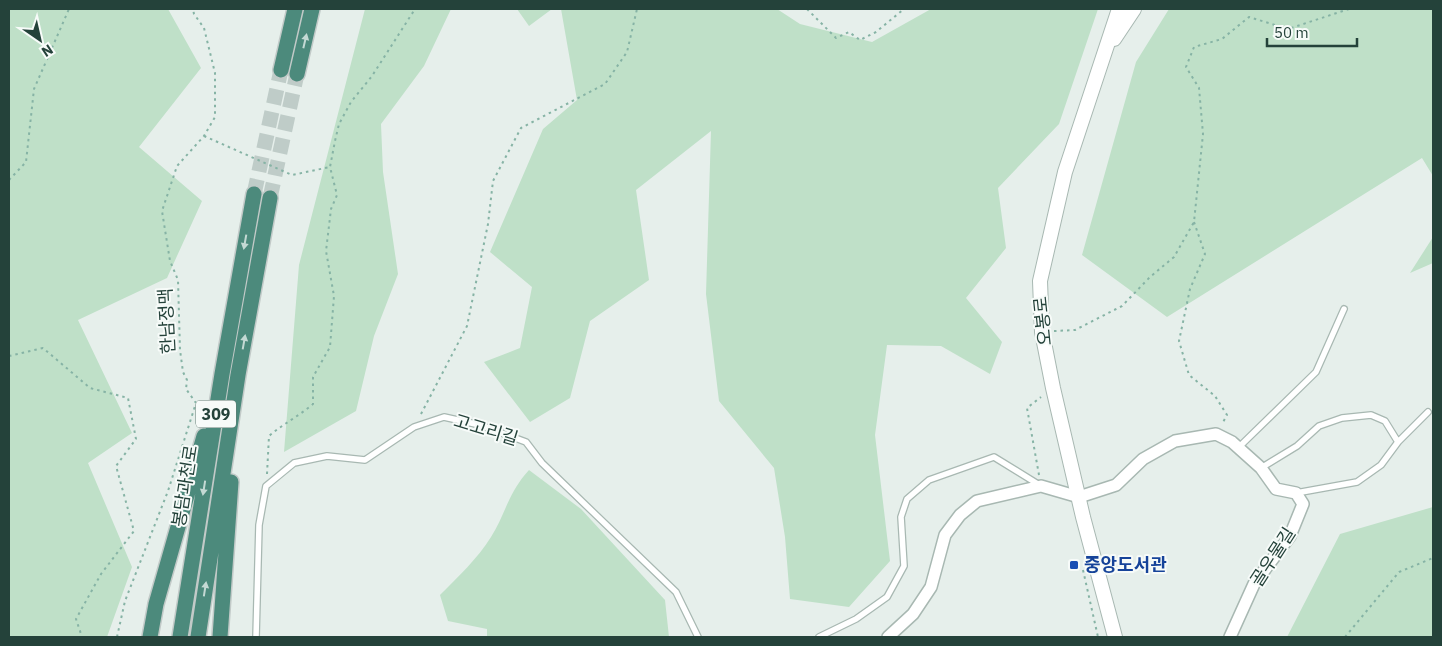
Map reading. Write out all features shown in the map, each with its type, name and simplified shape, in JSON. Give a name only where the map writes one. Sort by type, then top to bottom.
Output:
[{"type":"highway","points":[[281,70],[295,9]]},
{"type":"highway","points":[[298,74],[312,9]]},
{"type":"highway","name":"봉담과천로","points":[[180,636],[222,374],[254,194]]},
{"type":"highway","name":"봉담과천로","points":[[198,637],[238,375],[270,198]]},
{"type":"highway","points":[[151,632],[156,604],[222,374]]},
{"type":"highway","points":[[220,637],[238,375]]},
{"type":"street","name":"오봉로","points":[[1115,637],[1053,388],[1042,332],[1040,281],[1065,172],[1119,9]]},
{"type":"street","points":[[1104,54],[1134,9]]},
{"type":"street","points":[[888,637],[913,614],[931,587],[946,536],[960,515],[977,501],[1041,486],[1079,497],[1116,485],[1143,460],[1175,441],[1216,434],[1238,448],[1261,468],[1276,489],[1296,493]]},
{"type":"street","name":"골우물길","points":[[1230,637],[1254,584],[1290,536],[1303,504],[1296,493]]},
{"type":"lane","points":[[1238,448],[1316,372],[1344,309]]},
{"type":"lane","points":[[1296,493],[1357,482],[1381,465],[1398,442],[1428,412]]},
{"type":"lane","points":[[1261,468],[1297,446],[1319,426],[1342,418],[1371,415],[1385,421],[1398,442]]},
{"type":"lane","name":"고고리길","points":[[266,486],[294,463],[327,456],[365,460],[414,428],[444,417],[480,425],[526,442],[542,463],[676,592],[698,637]]},
{"type":"lane","points":[[819,637],[856,619],[887,597],[904,566],[901,517],[907,499],[929,480],[994,457],[1041,486]]},
{"type":"lane","points":[[256,637],[259,525],[266,486]]},
{"type":"path","points":[[9,180],[26,162],[34,90],[69,9]]},
{"type":"path","name":"한남정맥","points":[[117,637],[125,601],[168,492],[196,403],[186,389],[187,380],[183,372],[180,350],[178,280],[170,261],[162,211],[177,166],[204,136],[215,117],[215,73],[204,28],[194,14],[193,9]]},
{"type":"path","points":[[266,486],[269,436],[286,421],[299,416],[313,404],[313,377],[330,347],[334,296],[326,251],[332,209],[337,195],[330,167],[339,124],[350,102],[372,76],[415,9]]},
{"type":"path","points":[[414,428],[467,326],[488,224],[493,181],[516,137],[521,128],[605,84],[627,52],[637,9]]},
{"type":"path","points":[[807,9],[836,38],[849,32],[860,40],[876,32],[904,9]]},
{"type":"path","points":[[1042,332],[1075,330],[1122,306],[1150,276],[1174,257],[1194,222],[1203,134],[1199,88],[1186,67],[1194,47],[1222,39],[1249,17],[1288,29],[1348,9]]},
{"type":"path","points":[[204,136],[292,175],[330,167]]},
{"type":"path","points":[[1194,222],[1205,254],[1190,289],[1179,341],[1189,375],[1215,396],[1227,415],[1216,434]]},
{"type":"path","points":[[9,356],[42,348],[90,388],[128,398],[136,439],[116,466],[134,531],[101,574],[76,620],[82,637]]},
{"type":"path","points":[[1041,486],[1027,408],[1053,388]]},
{"type":"path","points":[[1345,637],[1399,572],[1433,558]]},
{"type":"path","points":[[1081,561],[1098,637]]},
{"type":"green space","points":[[9,9],[168,9],[201,68],[139,147],[202,201],[167,278],[78,320],[132,433],[88,463],[132,567],[107,637],[9,637]]},
{"type":"green space","points":[[365,9],[451,9],[424,66],[381,124],[383,172],[398,274],[374,336],[356,411],[284,452],[299,265]]},
{"type":"green space","points":[[517,9],[552,9],[529,26]]},
{"type":"green space","points":[[561,9],[777,9],[800,24],[872,42],[931,9],[1098,9],[1059,124],[998,188],[1006,248],[966,298],[1002,342],[990,374],[941,346],[887,345],[875,435],[890,561],[849,607],[790,599],[785,537],[774,468],[719,401],[706,294],[711,131],[636,190],[649,280],[590,321],[570,398],[530,422],[484,362],[520,348],[532,287],[490,252],[543,129],[577,100]]},
{"type":"green space","points":[[1169,9],[1433,9],[1433,176],[1422,158],[1167,317],[1082,255],[1136,62]]},
{"type":"green space","points":[[1433,237],[1433,263],[1410,273]]},
{"type":"green space","points":[[529,470],[581,509],[665,600],[669,637],[487,637],[487,629],[448,621],[440,595],[486,545],[516,487]]},
{"type":"green space","points":[[1433,507],[1433,637],[1287,637],[1340,534]]},
{"type":"tunnel","points":[[254,194],[281,70]]},
{"type":"tunnel","points":[[270,198],[297,74]]},
{"type":"place","name":"중앙도서관","points":[[1074,565]]}]
